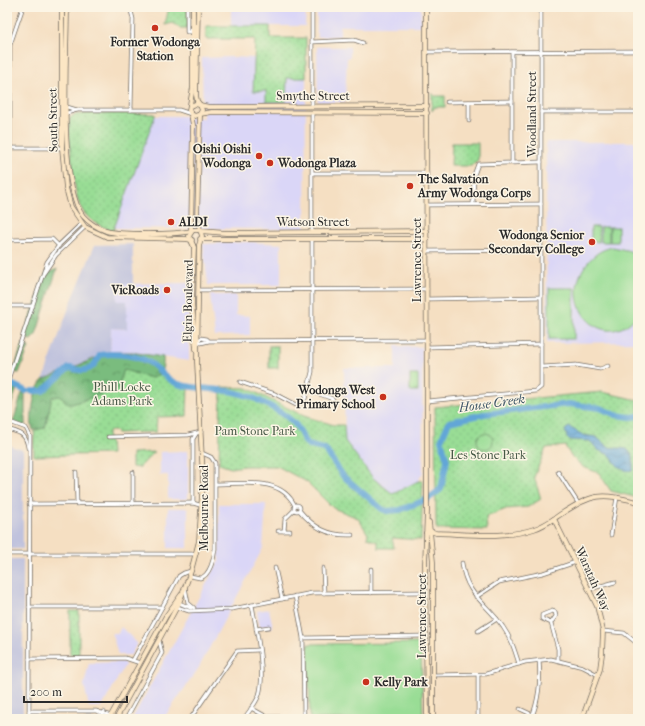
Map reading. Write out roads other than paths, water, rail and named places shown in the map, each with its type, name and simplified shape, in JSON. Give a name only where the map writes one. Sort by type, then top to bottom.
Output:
[{"type":"main road","points":[[192,7],[193,85],[190,106],[194,125],[190,237],[192,240]]},
{"type":"main road","points":[[198,7],[196,97],[202,110],[200,115],[197,214],[202,236],[200,240],[196,242],[186,239],[114,238],[104,236],[83,225],[88,221],[105,231],[115,232],[141,233],[191,231],[195,229],[200,231]]},
{"type":"main road","name":"Lawrence Street","points":[[426,7],[428,532],[425,563],[427,717]]},
{"type":"main road","name":"South Street","points":[[62,8],[65,33],[67,107],[65,148],[75,200],[80,211],[88,221]]},
{"type":"main road","name":"South Street","points":[[68,8],[65,33],[62,110],[68,201],[83,225]]},
{"type":"main road","points":[[190,106],[195,104],[200,105]]},
{"type":"main road","name":"Smythe Street","points":[[200,105],[208,107],[427,106]]},
{"type":"main road","points":[[298,106],[298,113]]},
{"type":"main road","points":[[312,106],[312,113]]},
{"type":"main road","points":[[333,106],[334,113]]},
{"type":"main road","points":[[403,106],[403,113]]},
{"type":"main road","points":[[67,107],[62,110],[67,113]]},
{"type":"main road","points":[[230,107],[230,113]]},
{"type":"main road","points":[[250,107],[250,113]]},
{"type":"main road","name":"Smythe Street","points":[[200,115],[210,112],[427,113]]},
{"type":"main road","points":[[191,114],[195,116],[200,115]]},
{"type":"main road","name":"Watson Street","points":[[200,231],[226,233],[427,231]]},
{"type":"main road","points":[[411,231],[411,239]]},
{"type":"main road","points":[[114,238],[115,232]]},
{"type":"main road","points":[[300,232],[300,239]]},
{"type":"main road","points":[[312,232],[312,239]]},
{"type":"main road","points":[[325,232],[325,239]]},
{"type":"main road","points":[[141,233],[142,239]]},
{"type":"main road","points":[[226,233],[226,239]]},
{"type":"main road","points":[[248,233],[248,239]]},
{"type":"main road","name":"Watson Street","points":[[200,240],[427,239]]},
{"type":"main road","name":"Elgin Boulevard","points":[[192,240],[194,247],[192,304],[196,329]]},
{"type":"main road","name":"Elgin Boulevard","points":[[198,381],[196,329],[199,302],[200,240]]},
{"type":"main road","points":[[192,304],[199,302]]},
{"type":"main road","name":"Melbourne Road","points":[[116,718],[177,604],[190,576],[196,554],[203,506],[198,381]]},
{"type":"main road","points":[[428,532],[478,535],[516,532],[534,529],[578,504],[598,496],[617,497],[638,502]]},
{"type":"main road","name":"Waratah Way","points":[[554,519],[590,589],[597,606],[603,631],[602,654],[598,675],[582,719]]},
{"type":"main road","name":"Lawrence Street","points":[[428,532],[431,536],[433,717]]},
{"type":"main road","points":[[431,536],[436,533]]},
{"type":"main road","points":[[426,592],[432,592]]},
{"type":"main road","name":"Melbourne Road","points":[[110,717],[152,641],[177,604]]},
{"type":"main road","points":[[426,636],[432,636]]},
{"type":"main road","points":[[152,641],[158,642]]},
{"type":"main road","points":[[426,675],[432,675]]},
{"type":"main road","points":[[110,717],[116,718]]},
{"type":"main road","points":[[427,717],[433,717]]},
{"type":"street","points":[[7,156],[10,148],[10,45],[23,7]]},
{"type":"street","points":[[68,8],[103,7]]},
{"type":"street","points":[[125,7],[132,13],[133,19],[131,110]]},
{"type":"street","points":[[187,7],[188,32],[191,32],[192,7]]},
{"type":"street","points":[[312,7],[312,106]]},
{"type":"street","name":"Woodland Street","points":[[427,402],[540,390],[542,367],[541,7]]},
{"type":"street","points":[[312,42],[354,40],[363,43]]},
{"type":"street","points":[[426,52],[638,51]]},
{"type":"street","points":[[512,52],[512,162]]},
{"type":"street","points":[[447,102],[512,101]]},
{"type":"street","points":[[469,102],[469,121]]},
{"type":"street","points":[[179,110],[190,106]]},
{"type":"street","points":[[67,107],[77,110],[179,110],[191,114]]},
{"type":"street","points":[[67,113],[77,110]]},
{"type":"street","points":[[541,112],[638,112]]},
{"type":"street","points":[[312,113],[312,232]]},
{"type":"street","points":[[10,148],[65,148]]},
{"type":"street","points":[[473,204],[474,170],[478,164],[541,162]]},
{"type":"street","points":[[313,173],[427,173]]},
{"type":"street","points":[[427,205],[541,204]]},
{"type":"street","points":[[7,383],[47,262],[59,245],[83,225]]},
{"type":"street","points":[[43,277],[54,258],[83,225]]},
{"type":"street","points":[[7,240],[52,239],[62,249]]},
{"type":"street","points":[[240,382],[276,394],[292,404],[298,405],[302,402],[308,390],[312,372],[312,239]]},
{"type":"street","points":[[427,251],[541,250]]},
{"type":"street","points":[[199,290],[427,289]]},
{"type":"street","points":[[427,299],[541,297]]},
{"type":"street","points":[[7,306],[33,306]]},
{"type":"street","points":[[196,341],[201,343],[209,341],[427,340]]},
{"type":"street","points":[[427,347],[541,344]]},
{"type":"street","points":[[542,367],[576,365],[600,369],[608,366]]},
{"type":"street","points":[[308,390],[333,399]]},
{"type":"street","points":[[7,421],[24,428],[29,432],[29,719]]},
{"type":"street","points":[[7,429],[22,434],[26,438],[29,456]]},
{"type":"street","points":[[113,431],[113,436]]},
{"type":"street","points":[[188,435],[193,441],[194,437],[199,433]]},
{"type":"street","points":[[108,437],[188,435],[199,433]]},
{"type":"street","name":"Melbourne Road","points":[[193,441],[193,503]]},
{"type":"street","name":"Melbourne Road","points":[[190,576],[200,578],[204,577],[214,556],[216,484],[215,462],[211,457],[202,454]]},
{"type":"street","points":[[76,472],[77,504]]},
{"type":"street","points":[[133,472],[133,504]]},
{"type":"street","points":[[558,472],[578,504]]},
{"type":"street","points":[[216,484],[270,484],[287,494],[295,508]]},
{"type":"street","points":[[611,535],[617,497]]},
{"type":"street","points":[[29,504],[193,503],[203,500]]},
{"type":"street","points":[[193,503],[203,506]]},
{"type":"street","points":[[284,530],[285,519],[295,508],[299,506],[299,510],[320,530],[332,534],[352,535]]},
{"type":"street","points":[[278,531],[290,530]]},
{"type":"street","points":[[7,554],[196,554]]},
{"type":"street","points":[[476,597],[499,582],[543,573],[576,562]]},
{"type":"street","points":[[462,563],[466,582],[476,597],[497,619],[509,637],[519,664]]},
{"type":"street","points":[[275,568],[282,599]]},
{"type":"street","points":[[323,568],[324,593]]},
{"type":"street","points":[[371,569],[371,593]]},
{"type":"street","points":[[133,660],[179,576],[184,572],[191,571]]},
{"type":"street","points":[[590,589],[615,582]]},
{"type":"street","points":[[184,589],[188,604],[194,608]]},
{"type":"street","points":[[177,604],[188,611],[199,609],[232,609],[295,596],[324,593],[426,592]]},
{"type":"street","points":[[251,708],[267,717],[304,718],[303,638],[295,596]]},
{"type":"street","points":[[177,604],[199,609]]},
{"type":"street","points":[[244,719],[260,691],[259,650],[252,605]]},
{"type":"street","points":[[29,607],[162,607]]},
{"type":"street","points":[[552,611],[555,612],[556,616],[551,623],[542,619],[542,615],[552,611]]},
{"type":"street","points":[[478,631],[497,619]]},
{"type":"street","points":[[551,623],[558,649],[558,660]]},
{"type":"street","points":[[256,629],[269,627]]},
{"type":"street","points":[[603,631],[624,633],[638,644]]},
{"type":"street","points":[[303,638],[426,636]]},
{"type":"street","name":"Melbourne Road","points":[[126,719],[162,653],[158,642]]},
{"type":"street","points":[[190,719],[237,651],[259,650]]},
{"type":"street","points":[[29,659],[125,658],[140,663]]},
{"type":"street","points":[[520,709],[532,717],[537,706],[539,691],[539,660]]},
{"type":"street","points":[[432,675],[478,675],[539,660],[558,660],[583,667],[598,675]]},
{"type":"street","points":[[478,675],[478,719]]},
{"type":"street","points":[[638,701],[638,711]]},
{"type":"street","points":[[29,711],[95,710],[104,712],[110,717]]},
{"type":"street","points":[[101,719],[104,712]]},
{"type":"water","points":[[569,427],[583,435],[596,437],[608,447],[627,449],[633,456],[633,470],[629,471],[619,467],[610,455],[598,450],[590,441],[571,440],[567,438],[565,430]]},
{"type":"waterway","name":"House Creek","points":[[32,391],[43,391],[69,368],[87,370],[95,364],[100,355],[120,354],[142,359],[153,365],[168,378],[181,385],[243,394],[252,397],[278,411],[290,419],[297,427],[303,439],[309,445],[325,449],[343,476],[382,509],[387,511],[400,510],[428,499],[441,489],[447,460],[441,440],[449,422],[484,414],[569,404],[600,408],[616,415],[631,417],[638,416]]},
{"type":"waterway","name":"House Creek","points":[[7,382],[26,391]]},
{"type":"place","name":"Former Wodonga Station","points":[[155,28]]},
{"type":"place","name":"Oishi Oishi Wodonga","points":[[259,156]]},
{"type":"place","name":"Wodonga Plaza","points":[[270,163]]},
{"type":"place","name":"The Salvation Army Wodonga Corps","points":[[410,186]]},
{"type":"place","name":"ALDI","points":[[171,222]]},
{"type":"place","name":"Wodonga Senior Secondary College","points":[[592,242]]},
{"type":"place","name":"VicRoads","points":[[167,290]]},
{"type":"place","name":"Wodonga West Primary School","points":[[383,397]]},
{"type":"place","name":"Kelly Park","points":[[366,682]]},
{"type":"park label","name":"Phill Locke Adams Park","points":[[122,394]]},
{"type":"park label","name":"Pam Stone Park","points":[[255,431]]},
{"type":"park label","name":"Les Stone Park","points":[[488,455]]}]
